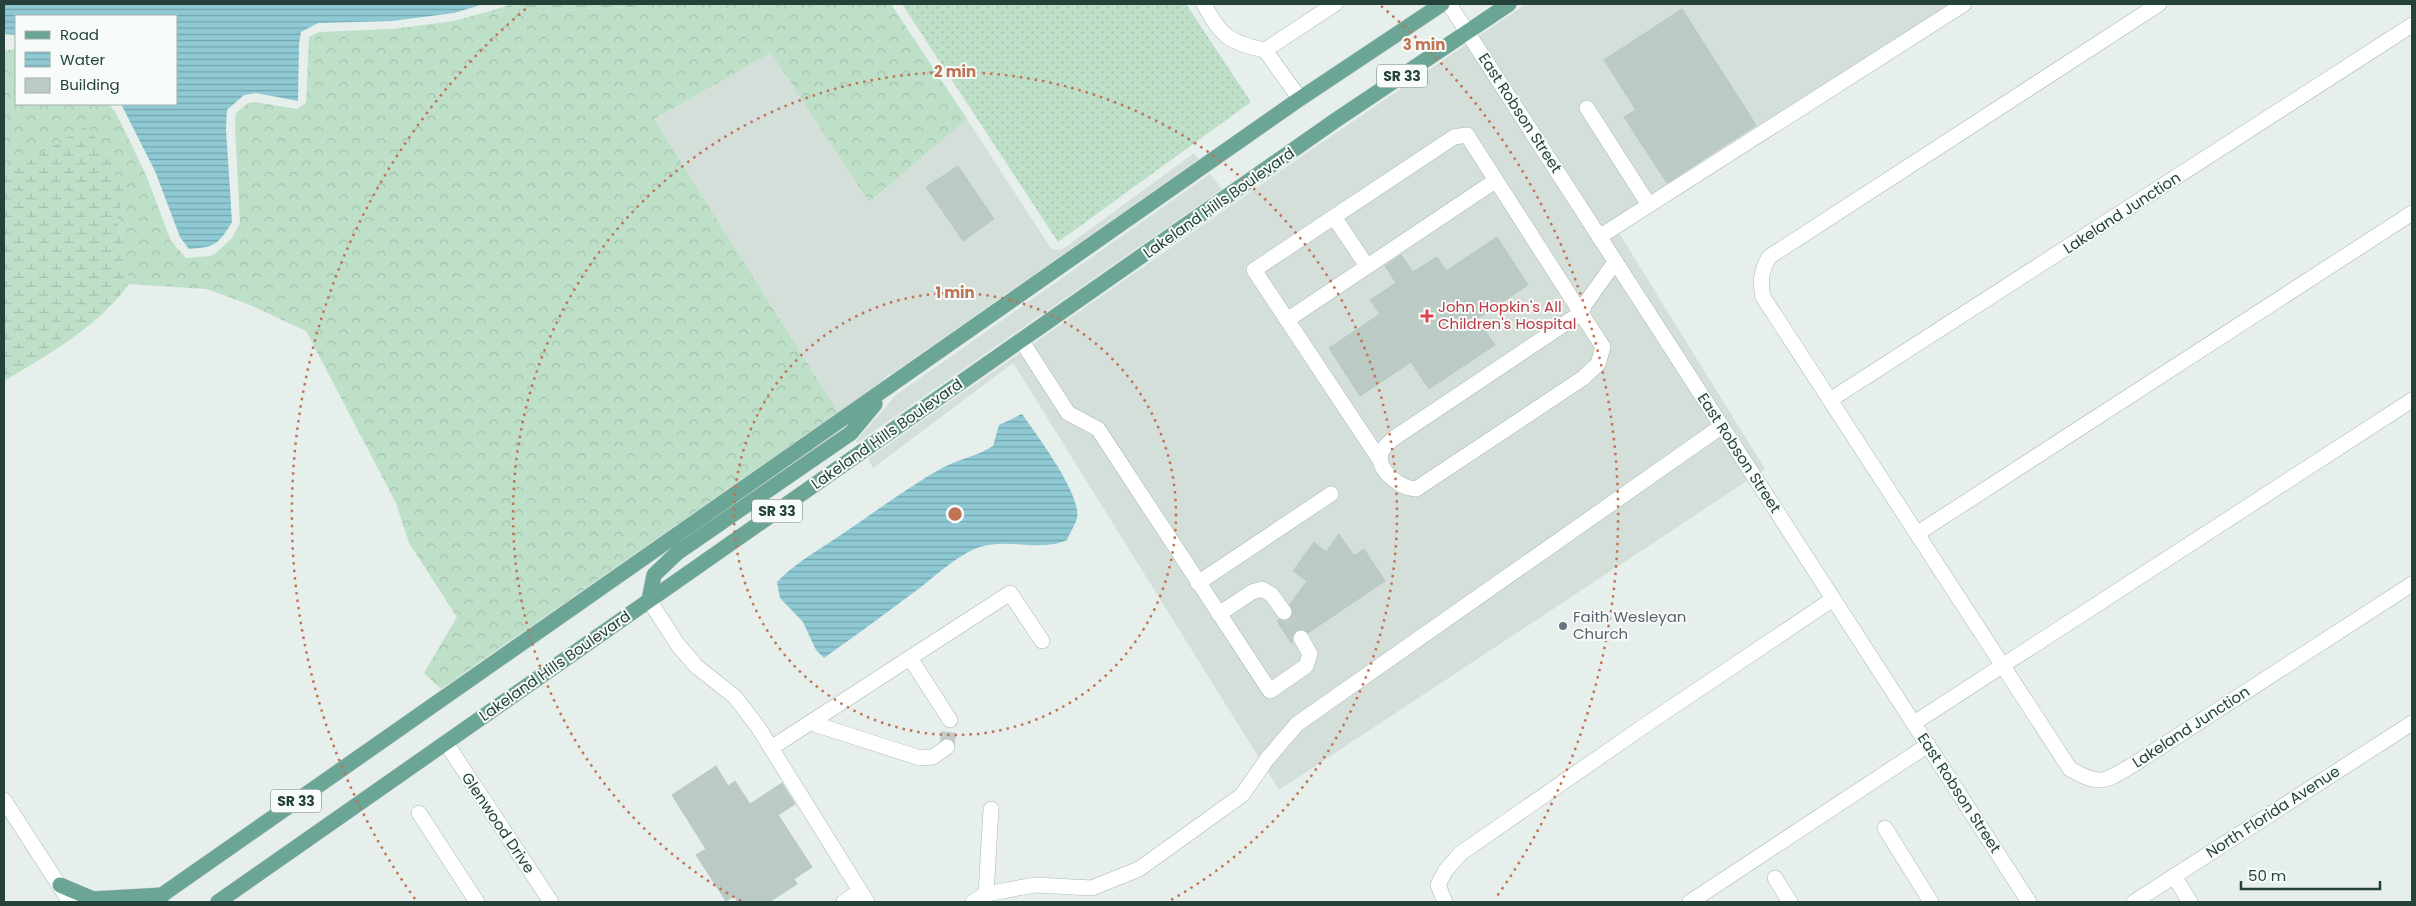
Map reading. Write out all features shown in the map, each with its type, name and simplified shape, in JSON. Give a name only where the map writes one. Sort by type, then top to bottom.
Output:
[{"type":"main road","name":"SR 33","points":[[158,898],[1300,99],[1442,4]]},
{"type":"main road","name":"Lakeland Hills Boulevard","points":[[218,902],[1336,120],[1509,4]]},
{"type":"main road","points":[[649,600],[654,575],[677,553],[852,432],[889,388]]},
{"type":"main road","points":[[60,885],[93,899],[158,898]]},
{"type":"street","points":[[1204,4],[1215,25],[1238,45],[1265,50],[1335,4]]},
{"type":"street","name":"East Robson Street","points":[[1449,4],[2029,902]]},
{"type":"street","points":[[1599,237],[1964,4]]},
{"type":"street","name":"Lakeland Junction","points":[[2159,4],[1769,257],[1763,267],[1761,283],[1763,297],[2070,769],[2088,780],[2108,780],[2412,584]]},
{"type":"street","name":"Lakeland Junction","points":[[1830,400],[2412,25]]},
{"type":"street","points":[[1265,50],[1300,99]]},
{"type":"street","points":[[1587,108],[1649,205]]},
{"type":"street","points":[[1467,135],[1495,181],[1602,347],[1598,364],[1583,378],[1416,489],[1406,489],[1397,484],[1387,472],[1254,270],[1454,137],[1467,135]]},
{"type":"street","points":[[1287,320],[1495,181]]},
{"type":"street","points":[[1918,534],[2412,213]]},
{"type":"street","points":[[1334,216],[1367,266]]},
{"type":"street","points":[[1380,460],[1382,451],[1394,438],[1581,313],[1585,304],[1615,262]]},
{"type":"street","points":[[1021,340],[1068,413],[1098,429],[1270,691],[1306,666],[1310,654],[1301,638]]},
{"type":"street","points":[[1914,723],[2412,400]]},
{"type":"street","points":[[973,902],[986,894],[1035,885],[1092,888],[1139,868],[1242,795],[1267,759],[1297,724],[1722,426]]},
{"type":"street","points":[[1198,583],[1331,494]]},
{"type":"street","points":[[1219,614],[1252,592],[1262,589],[1272,595],[1284,612]]},
{"type":"street","points":[[771,748],[1010,594],[1042,641]]},
{"type":"street","points":[[649,600],[678,645],[696,666],[735,697],[771,748],[864,897],[844,902]]},
{"type":"street","points":[[1445,902],[1438,885],[1445,871],[1461,852],[1647,724],[1833,600]]},
{"type":"street","points":[[910,658],[950,720]]},
{"type":"street","points":[[811,723],[920,758],[933,757],[947,747]]},
{"type":"street","name":"North Florida Avenue","points":[[2134,902],[2412,723]]},
{"type":"street","name":"Glenwood Drive","points":[[446,743],[551,902]]},
{"type":"street","points":[[1690,902],[1928,745]]},
{"type":"street","points":[[4,800],[70,902]]},
{"type":"street","points":[[986,894],[991,809]]},
{"type":"street","points":[[419,813],[477,902]]},
{"type":"street","points":[[1885,828],[1931,902]]},
{"type":"street","points":[[2174,876],[2190,902]]},
{"type":"street","points":[[1775,878],[1790,902]]},
{"type":"shaded area","points":[[1526,4],[1974,4],[1619,233],[1765,469],[1279,790],[1013,363],[873,468],[868,459],[1318,145]]},
{"type":"shaded area","points":[[771,53],[869,202],[967,119],[1050,247],[1054,250],[1063,249],[1194,153],[1199,159],[890,375],[888,374],[882,381],[838,412],[654,119]]},
{"type":"shaded area","points":[[1210,174],[1222,189],[857,443],[856,441],[896,395]]},
{"type":"green space","points":[[513,4],[636,4],[634,7],[483,13]]},
{"type":"green space","points":[[636,4],[891,4],[967,119],[869,202],[771,53],[654,119],[838,412],[441,689],[424,673],[457,617],[409,543],[396,503],[306,331],[248,304],[206,289],[129,284],[116,212],[88,126],[4,176],[4,51],[15,49],[15,105],[109,105],[115,111],[146,175],[171,241],[186,258],[210,256],[232,238],[240,223],[235,128],[236,113],[248,103],[255,102],[297,109],[306,103],[309,37],[319,32],[392,29],[454,21],[483,13],[634,7]]},
{"type":"green space","points":[[902,4],[1186,4],[1251,102],[1058,242]]},
{"type":"green space","points":[[88,125],[127,196],[116,213],[129,284],[103,314],[88,326],[55,350],[4,381],[4,176]]},
{"type":"water","points":[[4,4],[484,4],[454,13],[392,21],[318,23],[301,32],[298,101],[256,93],[244,95],[227,110],[226,129],[232,222],[223,236],[215,243],[210,246],[189,249],[180,237],[155,171],[122,105],[178,105],[178,15],[15,15],[15,35],[4,34]]},
{"type":"water","points":[[1022,414],[1057,465],[1077,508],[1077,518],[1067,540],[1046,545],[991,545],[972,550],[947,566],[824,658],[816,650],[803,622],[780,598],[777,582],[803,560],[920,481],[944,467],[993,446],[999,425]]},
{"type":"building","points":[[1682,9],[1756,125],[1667,183],[1624,117],[1636,110],[1604,60]]},
{"type":"building","points":[[958,166],[994,219],[963,241],[926,187]]},
{"type":"building","points":[[1497,237],[1528,285],[1477,319],[1495,345],[1429,389],[1411,362],[1360,396],[1329,348],[1380,314],[1370,300],[1396,283],[1385,266],[1401,255],[1413,272],[1437,257],[1446,271]]},
{"type":"building","points":[[1339,534],[1354,556],[1364,549],[1385,581],[1308,633],[1302,629],[1296,630],[1292,637],[1292,644],[1277,621],[1279,619],[1285,621],[1292,616],[1293,611],[1290,604],[1307,581],[1293,571],[1314,542],[1326,552]]},
{"type":"building","points":[[716,766],[728,786],[735,781],[750,804],[782,783],[795,804],[778,815],[812,867],[794,879],[797,884],[769,902],[738,902],[734,896],[726,901],[696,855],[706,849],[672,795]]},
{"type":"tunnel","points":[[1284,612],[1301,638]]},
{"type":"tunnel","points":[[947,747],[950,720]]},
{"type":"place","name":"John Hopkin's All Children's Hospital","points":[[1427,316]]},
{"type":"place","name":"Faith Wesleyan Church","points":[[1563,626]]}]
